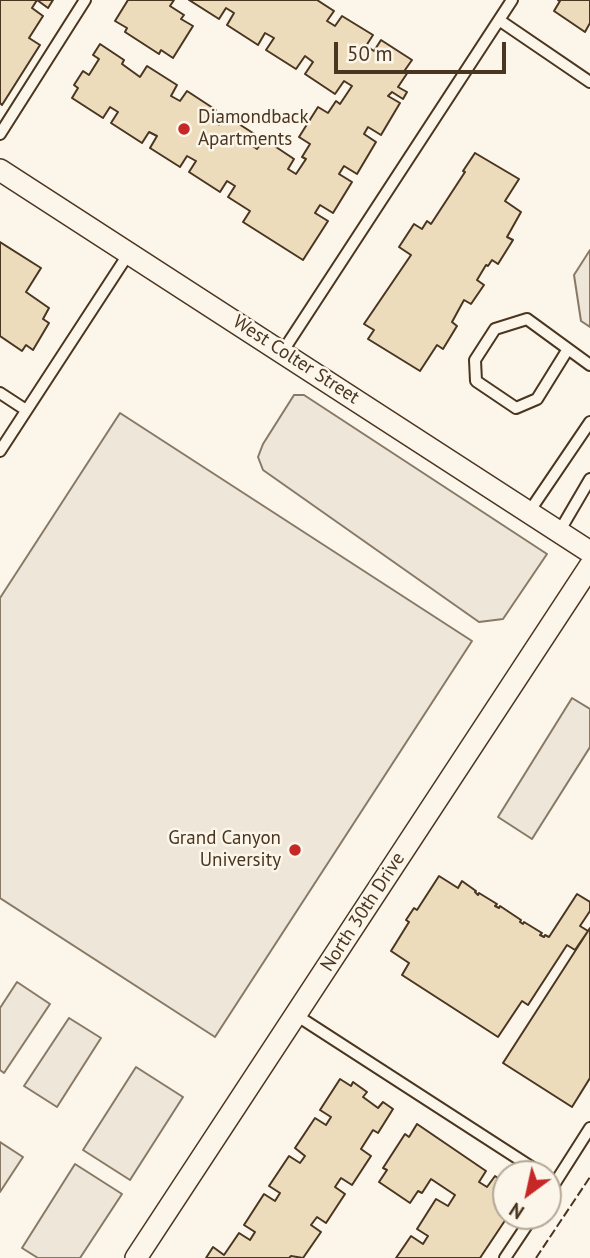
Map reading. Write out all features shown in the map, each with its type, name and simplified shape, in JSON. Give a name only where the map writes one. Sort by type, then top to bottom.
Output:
[{"type":"street","name":"West Colter Street","points":[[0,170],[590,552]]},
{"type":"street","name":"North 30th Drive","points":[[136,1258],[590,566]]},
{"type":"lane","points":[[0,134],[85,0]]},
{"type":"lane","points":[[283,351],[512,0]]},
{"type":"lane","points":[[499,20],[590,82]]},
{"type":"lane","points":[[0,451],[129,253]]},
{"type":"lane","points":[[568,349],[537,399],[516,408],[476,381],[475,360],[495,329],[527,319],[590,365]]},
{"type":"lane","points":[[0,393],[26,410]]},
{"type":"lane","points":[[529,512],[590,422]]},
{"type":"lane","points":[[559,532],[590,479]]},
{"type":"lane","points":[[296,1015],[520,1160]]},
{"type":"lane","points":[[562,1166],[590,1128]]},
{"type":"lane","points":[[505,1258],[524,1230]]},
{"type":"shaded area","points":[[590,250],[590,327],[581,321],[574,275]]},
{"type":"shaded area","points":[[294,395],[304,395],[547,554],[503,619],[479,622],[263,470],[258,457],[263,444]]},
{"type":"shaded area","points":[[120,413],[472,641],[215,1037],[0,898],[0,598]]},
{"type":"shaded area","points":[[572,698],[590,709],[590,747],[532,839],[498,817]]},
{"type":"shaded area","points":[[17,982],[50,1004],[4,1073],[0,1070],[0,1008]]},
{"type":"shaded area","points":[[69,1018],[101,1038],[57,1107],[24,1086]]},
{"type":"shaded area","points":[[136,1067],[183,1097],[130,1180],[83,1150]]},
{"type":"shaded area","points":[[0,1142],[23,1157],[0,1192]]},
{"type":"shaded area","points":[[75,1164],[122,1194],[80,1258],[38,1258],[22,1248]]},
{"type":"building","points":[[0,0],[37,0],[32,8],[43,16],[29,38],[40,45],[2,105],[0,103]]},
{"type":"building","points":[[37,0],[53,0],[48,8]]},
{"type":"building","name":"Diamondback Apartments","points":[[128,0],[174,0],[170,6],[184,15],[181,19],[193,26],[173,58],[161,50],[159,54],[125,32],[127,28],[115,21]]},
{"type":"building","name":"Diamondback Apartments","points":[[189,0],[317,0],[334,11],[327,21],[335,26],[342,16],[373,35],[366,46],[374,51],[381,40],[412,60],[398,87],[407,92],[403,99],[392,92],[388,96],[400,103],[381,135],[368,127],[364,134],[376,142],[357,174],[344,166],[339,174],[352,182],[333,213],[320,205],[315,213],[328,221],[303,260],[243,222],[250,211],[228,197],[235,186],[227,181],[220,192],[189,172],[196,161],[187,156],[180,167],[150,148],[157,136],[149,132],[142,143],[111,123],[118,112],[110,107],[103,118],[72,98],[78,88],[74,85],[83,71],[89,75],[99,59],[93,55],[100,44],[124,60],[122,64],[140,77],[147,66],[177,85],[171,96],[180,101],[187,91],[216,110],[210,119],[219,125],[225,115],[256,135],[250,144],[257,149],[264,139],[294,159],[288,169],[296,174],[306,159],[302,157],[310,144],[299,137],[318,107],[328,113],[336,101],[340,104],[352,86],[344,81],[335,94],[305,74],[313,62],[305,56],[296,69],[266,50],[274,38],[265,33],[258,45],[227,25],[234,13],[226,8],[219,19]]},
{"type":"building","points":[[558,0],[590,0],[590,23],[585,32],[554,11],[560,1]]},
{"type":"building","points":[[475,153],[519,179],[505,201],[521,212],[507,237],[513,240],[498,264],[492,260],[486,265],[477,280],[484,285],[471,304],[464,300],[452,322],[457,326],[443,349],[437,345],[420,371],[368,339],[374,330],[364,324],[411,255],[399,247],[414,224],[422,229],[427,221],[431,224]]},
{"type":"building","points":[[0,242],[41,268],[26,292],[49,308],[43,319],[49,323],[33,350],[26,345],[22,351],[0,336]]},
{"type":"building","points":[[439,876],[458,888],[462,881],[478,895],[479,893],[497,904],[495,906],[500,906],[523,924],[524,922],[542,933],[540,935],[544,937],[549,937],[577,894],[590,902],[590,911],[580,926],[588,931],[575,950],[567,945],[528,1005],[522,1001],[498,1037],[402,975],[409,963],[391,951],[409,922],[406,920],[414,908],[417,910]]},
{"type":"building","points":[[590,928],[590,1078],[572,1107],[503,1063]]},
{"type":"building","points":[[340,1079],[351,1086],[353,1082],[367,1092],[363,1097],[378,1108],[383,1102],[393,1109],[378,1133],[373,1130],[361,1149],[371,1156],[352,1185],[341,1178],[335,1187],[345,1194],[326,1223],[317,1217],[311,1225],[321,1232],[303,1258],[206,1258],[213,1247],[224,1255],[239,1233],[250,1240],[255,1232],[244,1225],[264,1194],[275,1201],[280,1193],[269,1186],[289,1156],[300,1163],[305,1156],[295,1148],[315,1118],[326,1125],[331,1117],[320,1110]]},
{"type":"building","points":[[417,1124],[486,1171],[479,1182],[487,1187],[492,1180],[492,1230],[499,1230],[480,1258],[396,1258],[411,1236],[423,1244],[428,1236],[417,1229],[436,1199],[448,1206],[455,1195],[431,1179],[422,1193],[418,1191],[410,1203],[379,1182],[387,1170],[383,1168],[405,1134],[409,1137]]},
{"type":"fence","points":[[536,1258],[590,1177]]},
{"type":"place","name":"Diamondback Apartments","points":[[184,129]]},
{"type":"place","name":"Grand Canyon University","points":[[295,850]]}]
